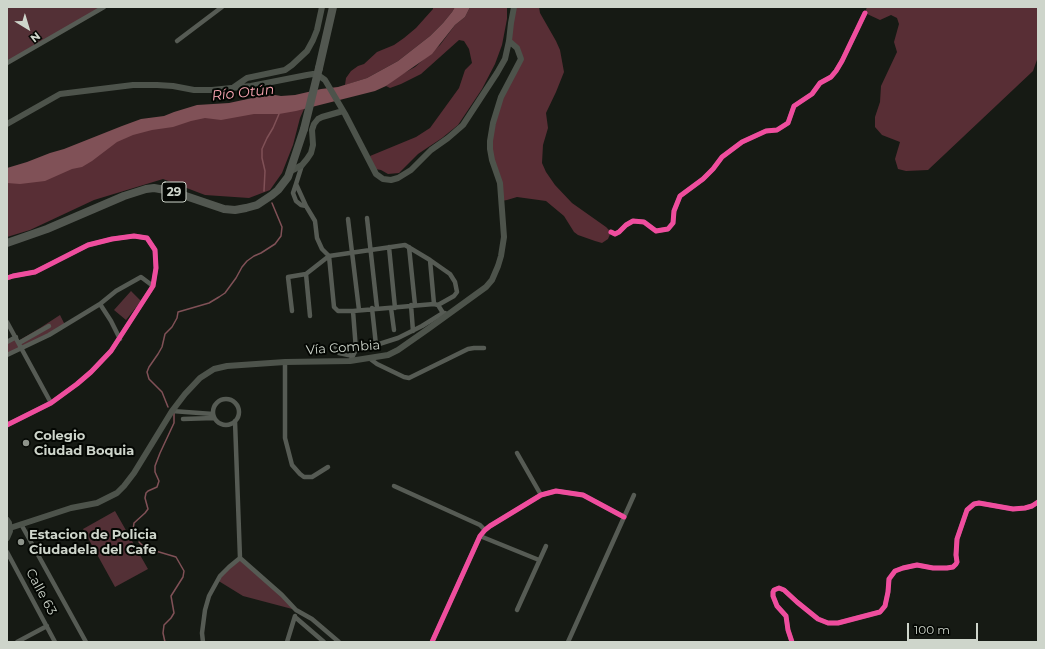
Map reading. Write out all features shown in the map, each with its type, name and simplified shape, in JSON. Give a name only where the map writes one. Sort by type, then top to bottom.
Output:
[{"type":"highway","name":"29","points":[[7,243],[47,229],[124,196],[146,189],[154,188],[172,191],[224,209],[235,210],[257,204],[272,195],[284,183],[291,170],[304,129],[333,7]]},
{"type":"main road","points":[[234,88],[247,78],[285,70],[292,65],[307,51],[313,40],[317,30],[322,7]]},
{"type":"main road","points":[[7,124],[60,94],[133,85],[162,85],[194,90],[212,90],[251,86],[313,74],[320,76],[325,80],[376,174],[383,179],[391,180],[398,178],[411,170],[431,150],[463,125],[505,59],[514,7]]},
{"type":"main road","name":"Vía Combia","points":[[10,528],[71,508],[97,503],[117,493],[134,474],[172,411],[185,394],[200,378],[214,369],[227,366],[369,358],[392,354],[486,287],[492,280],[501,256],[504,237],[500,183],[492,160],[490,141],[493,123],[501,97],[521,59],[517,48],[509,41]]},
{"type":"main road","points":[[291,170],[302,165],[307,159],[313,145],[312,130],[318,119],[343,111]]},
{"type":"main road","points":[[7,520],[10,528],[10,534],[7,538]]},
{"type":"street","points":[[7,63],[104,7]]},
{"type":"street","points":[[177,41],[222,7]]},
{"type":"street","points":[[611,232],[615,234],[619,232],[633,221],[644,222],[656,231],[668,229],[673,223],[674,211],[680,196],[703,179],[722,157],[742,142],[766,131],[778,130],[788,124],[794,106],[812,94],[820,83],[831,77],[842,61],[865,13]]},
{"type":"street","points":[[292,310],[288,277],[306,274],[329,256],[405,245],[450,274],[455,282],[457,292],[454,296],[436,304],[338,311],[334,307],[329,256],[322,249],[317,238],[315,221],[296,184],[302,165]]},
{"type":"street","points":[[367,218],[371,250],[376,345]]},
{"type":"street","points":[[348,219],[359,310]]},
{"type":"street","points":[[7,278],[35,272],[88,245],[134,236],[147,238],[155,250],[156,268],[153,286],[111,351],[78,384],[51,403],[7,425]]},
{"type":"street","points":[[389,247],[394,330]]},
{"type":"street","points":[[409,247],[413,305],[413,331]]},
{"type":"street","points":[[430,260],[436,304],[443,312]]},
{"type":"street","points":[[306,274],[310,316]]},
{"type":"street","points":[[7,355],[49,335],[100,304],[116,291],[141,277],[153,286]]},
{"type":"street","points":[[100,304],[120,339]]},
{"type":"street","points":[[353,311],[356,350]]},
{"type":"street","points":[[335,345],[339,353],[351,358],[356,350],[364,346],[376,345],[398,338],[413,331],[443,312],[450,313]]},
{"type":"street","points":[[7,322],[51,403]]},
{"type":"street","points":[[18,343],[49,326]]},
{"type":"street","points":[[7,342],[16,337]]},
{"type":"street","points":[[369,358],[377,364],[409,378],[468,349],[484,348]]},
{"type":"street","points":[[285,362],[285,438],[292,465],[304,477],[312,477],[328,467]]},
{"type":"street","points":[[172,411],[213,416],[219,424],[223,425],[231,424],[235,421],[239,414],[236,405],[230,400],[222,400],[215,406],[213,416]]},
{"type":"street","points":[[183,419],[213,416]]},
{"type":"street","points":[[235,421],[240,558],[282,595],[296,610],[312,619],[339,642]]},
{"type":"street","points":[[517,453],[541,495]]},
{"type":"street","points":[[394,486],[480,525],[485,530]]},
{"type":"street","points":[[432,642],[480,536],[490,526],[541,495],[556,491],[583,495],[624,517]]},
{"type":"street","points":[[568,642],[634,495]]},
{"type":"street","points":[[792,642],[786,616],[777,606],[773,596],[774,590],[779,588],[784,590],[818,619],[828,623],[838,624],[880,612],[885,606],[889,579],[894,571],[917,564],[933,568],[953,567],[956,564],[956,540],[967,510],[974,504],[980,503],[1013,509],[1025,508],[1038,502]]},
{"type":"street","points":[[21,524],[86,642]]},
{"type":"street","points":[[480,536],[539,560]]},
{"type":"street","points":[[517,610],[546,546]]},
{"type":"street","name":"Calle 63","points":[[7,552],[55,642]]},
{"type":"street","points":[[203,642],[202,633],[205,610],[209,596],[220,576],[240,558]]},
{"type":"street","points":[[287,642],[296,610]]},
{"type":"street","points":[[294,617],[324,642]]},
{"type":"street","points":[[17,642],[47,626]]},
{"type":"shaded area","points":[[7,7],[104,7],[7,63]]},
{"type":"shaded area","points":[[433,7],[455,7],[443,23],[430,36],[398,61],[367,78],[345,85],[346,78],[351,71],[364,64],[377,52],[394,45],[404,38],[416,28],[433,9]]},
{"type":"shaded area","name":"Río Otún","points":[[455,7],[470,7],[465,17],[455,25],[432,54],[386,86],[375,91],[279,114],[254,114],[221,120],[205,118],[173,127],[152,130],[133,135],[117,142],[82,167],[72,169],[45,181],[20,184],[7,183],[7,168],[64,149],[141,119],[164,116],[197,105],[229,103],[275,95],[295,95],[338,87],[367,78],[398,61],[430,36],[443,23]]},
{"type":"shaded area","points":[[470,7],[507,7],[507,19],[502,45],[495,64],[482,89],[458,125],[418,154],[399,173],[388,174],[381,170],[375,169],[370,156],[416,137],[430,128],[459,88],[465,70],[472,63],[469,49],[464,41],[459,40],[421,74],[390,88],[386,86],[395,78],[415,67],[440,45],[455,25],[465,17]]},
{"type":"shaded area","points":[[514,7],[539,7],[540,13],[560,50],[564,72],[546,113],[548,128],[543,145],[542,163],[555,185],[572,203],[611,232],[608,239],[602,243],[578,235],[574,232],[564,216],[546,201],[517,197],[501,201],[490,149],[501,97],[521,59],[509,41]]},
{"type":"shaded area","points":[[867,7],[1038,7],[1038,57],[1033,71],[928,170],[906,171],[898,169],[895,159],[900,142],[882,135],[875,127],[875,117],[880,102],[881,86],[897,52],[894,42],[899,24],[897,18],[891,15],[880,20],[865,13]]},
{"type":"shaded area","points":[[308,100],[300,118],[293,145],[282,173],[270,190],[249,198],[205,195],[163,179],[94,200],[30,230],[7,237],[7,180],[129,132],[185,117]]},
{"type":"shaded area","points":[[131,291],[141,301],[126,320],[114,310]]},
{"type":"shaded area","points":[[60,315],[65,325],[7,355],[7,342],[16,337],[18,341]]},
{"type":"shaded area","points":[[115,511],[148,569],[115,587],[83,529]]},
{"type":"shaded area","points":[[240,558],[296,610],[243,596],[217,580]]},
{"type":"waterway","points":[[264,191],[265,171],[262,158],[262,149],[279,114]]},
{"type":"waterway","points":[[168,407],[162,392],[149,379],[147,372],[162,347],[165,334],[172,327],[177,318],[178,312],[209,303],[225,293],[247,261],[275,244],[281,236],[282,227],[272,203]]},
{"type":"waterway","points":[[135,536],[133,530],[134,523],[148,509],[145,498],[146,493],[157,487],[159,481],[155,472],[155,466],[174,423],[174,413]]},
{"type":"waterway","points":[[139,542],[149,549],[176,557],[184,571],[183,577],[171,596],[174,613],[164,625],[163,633],[165,642]]},
{"type":"cycle path","points":[[611,232],[615,234],[633,221],[644,222],[656,231],[668,229],[673,223],[674,211],[680,196],[703,179],[722,157],[742,142],[766,131],[777,130],[788,123],[794,106],[812,94],[820,83],[831,77],[842,61],[865,13]]},
{"type":"cycle path","points":[[7,278],[35,272],[88,245],[112,239],[134,236],[147,238],[155,250],[156,268],[153,286],[111,351],[91,372],[51,403],[7,425]]},
{"type":"cycle path","points":[[432,642],[480,536],[490,526],[541,495],[556,491],[583,495],[624,517]]},
{"type":"cycle path","points":[[792,642],[786,616],[777,606],[773,596],[774,590],[779,588],[784,590],[818,619],[828,623],[838,623],[880,612],[885,606],[889,579],[895,571],[917,565],[933,568],[947,568],[953,567],[956,564],[957,539],[967,510],[974,504],[979,503],[1013,509],[1025,508],[1038,502]]},
{"type":"place","name":"Colegio Ciudad Boquia","points":[[26,443]]},
{"type":"place","name":"Estacion de Policia Ciudadela del Cafe","points":[[21,542]]}]
